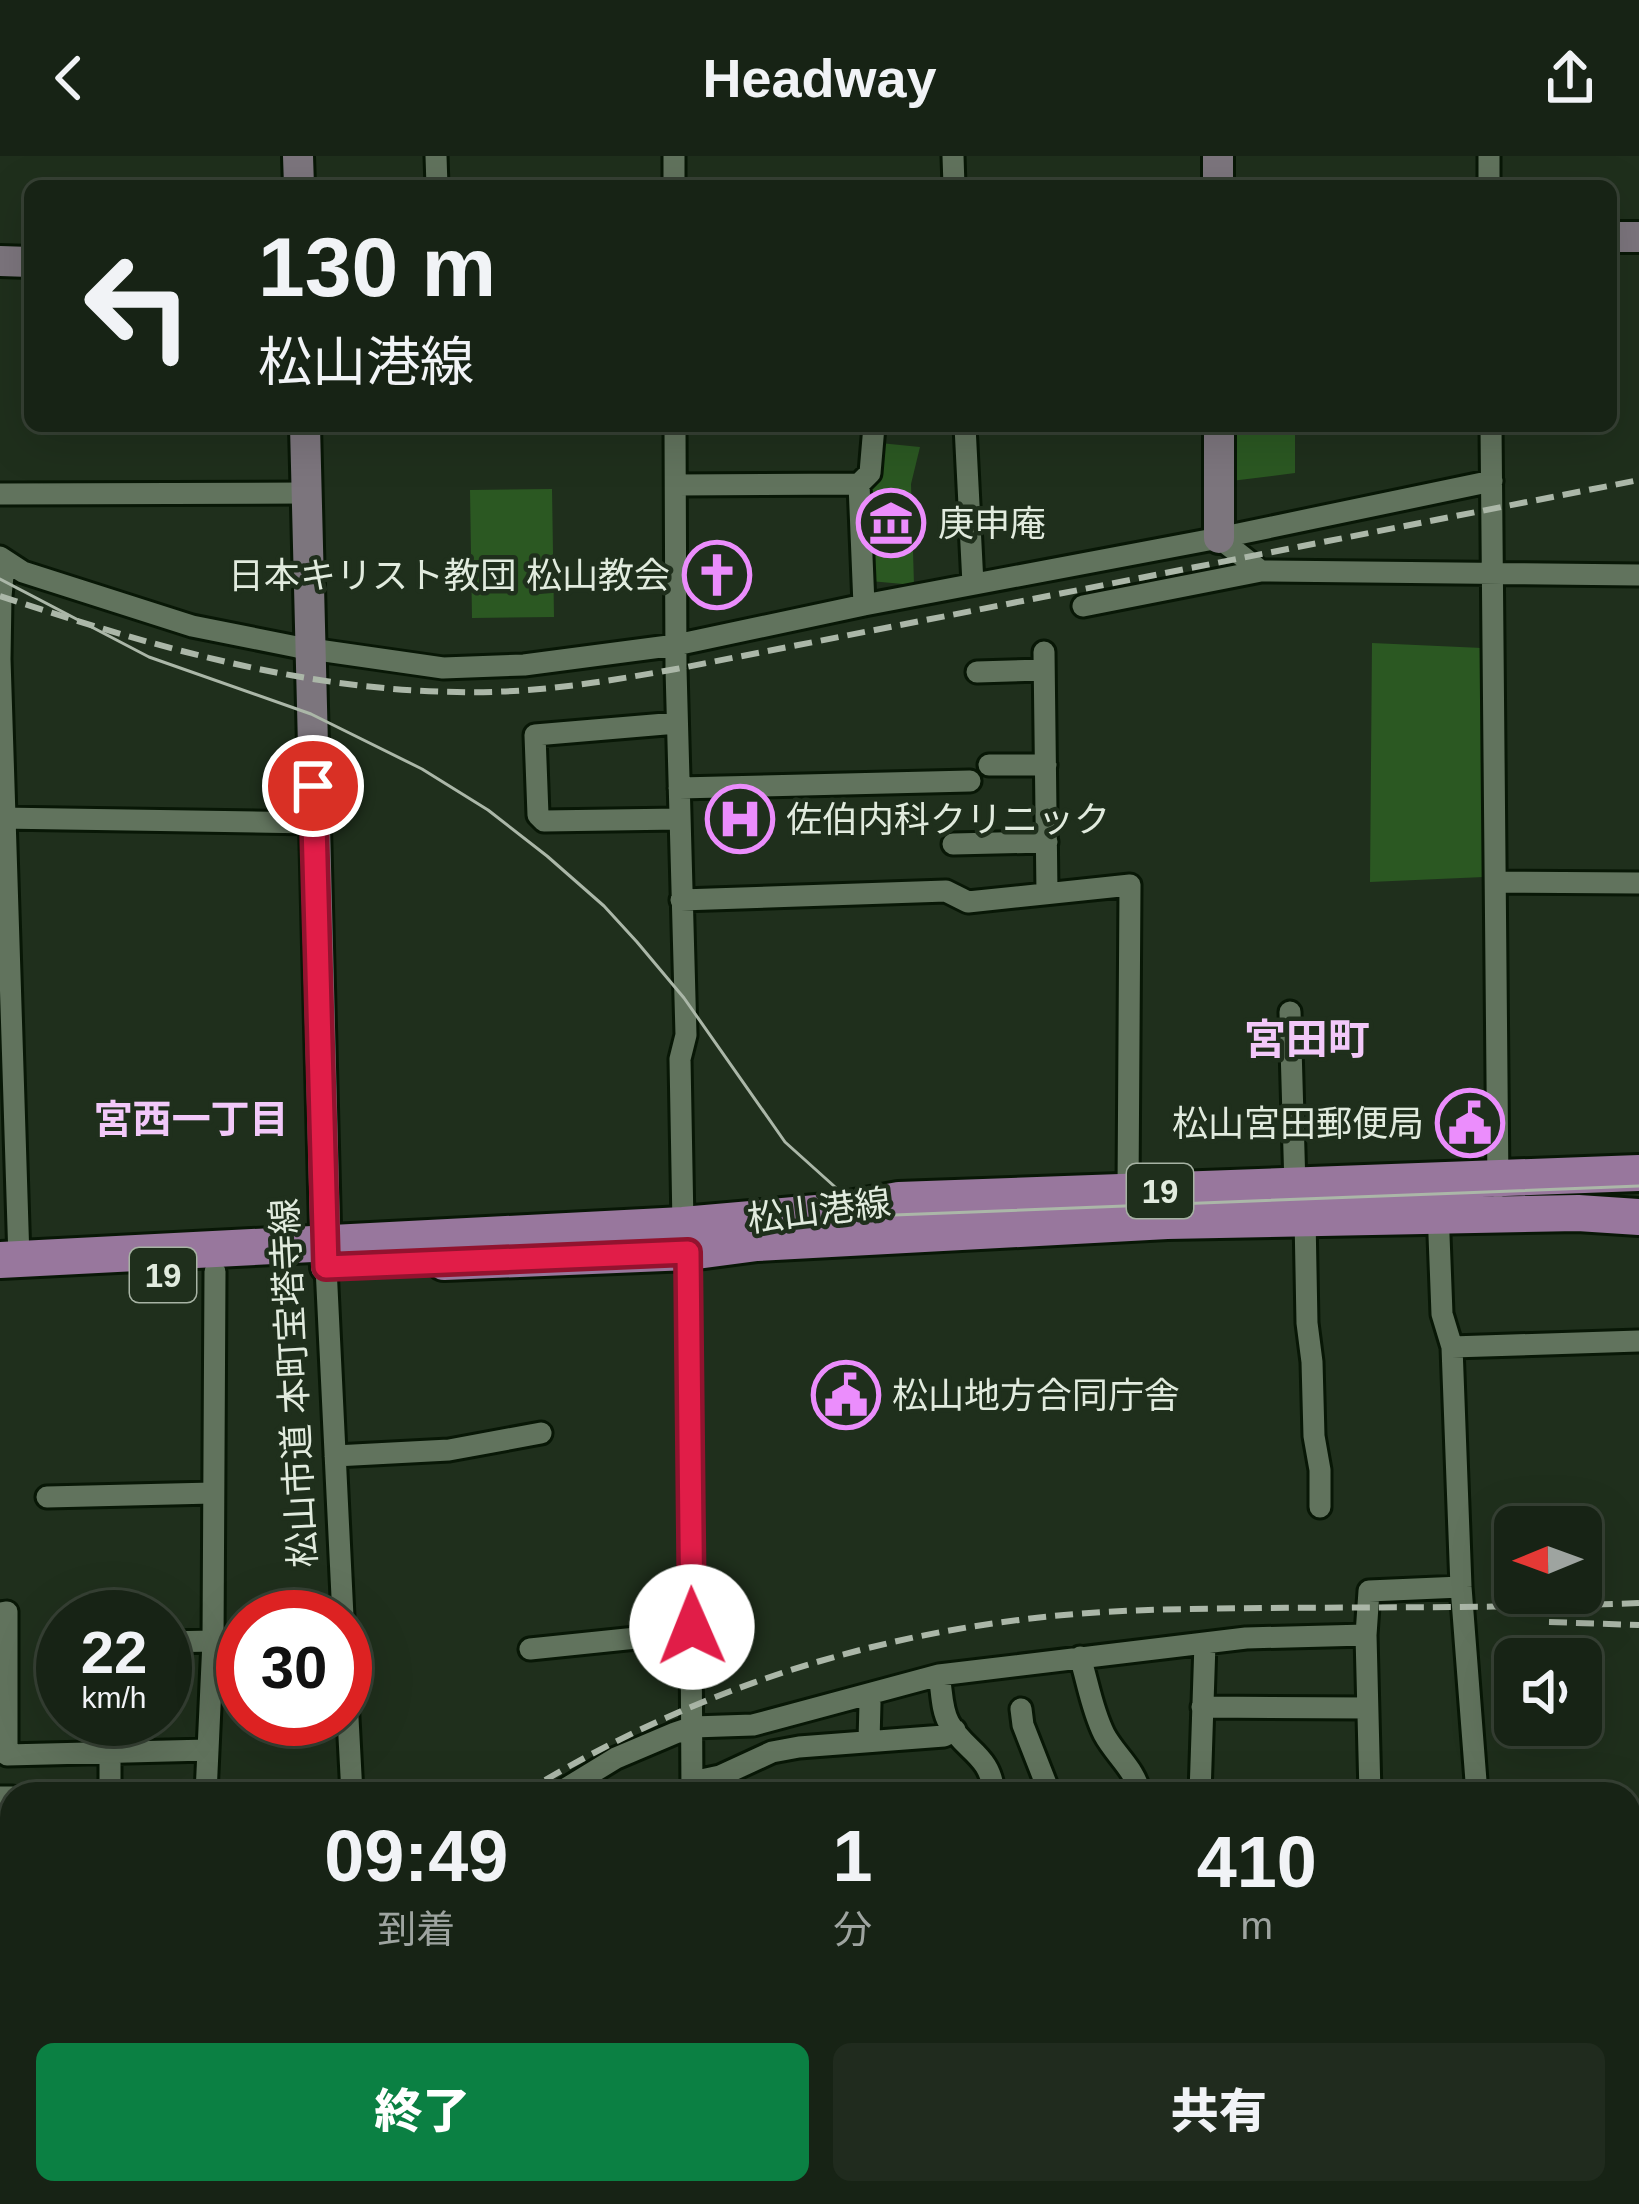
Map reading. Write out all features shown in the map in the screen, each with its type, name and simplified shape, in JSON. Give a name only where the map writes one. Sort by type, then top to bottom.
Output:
[{"type":"main road","name":"松山港線","points":[[1437,1199],[1497,1178],[1639,1173]]},
{"type":"main road","name":"松山港線","points":[[686,1238],[899,1200],[1128,1192],[1300,1202],[1437,1199],[1500,1215],[1639,1217]]},
{"type":"main road","name":"松山港線","points":[[6,1267],[686,1238],[757,1243],[1167,1221],[1300,1202]]},
{"type":"main road","name":"松山港線","points":[[6,1267],[214,1272],[325,1255]]},
{"type":"street","name":"松山市道 本町宝塔寺線","points":[[304,432],[325,1255],[342,1590]]},
{"type":"street","points":[[675,432],[692,1782]]},
{"type":"street","points":[[676,484],[859,484],[870,473],[873,432]]},
{"type":"street","points":[[965,432],[973,584]]},
{"type":"street","points":[[1219,432],[1220,538]]},
{"type":"street","points":[[1491,432],[1500,1215]]},
{"type":"street","points":[[0,559],[23,572],[192,626],[443,668],[524,665],[676,645],[1492,481]]},
{"type":"street","points":[[859,484],[864,605]]},
{"type":"street","points":[[0,494],[306,494]]},
{"type":"street","points":[[1220,538],[1262,571]]},
{"type":"street","points":[[0,559],[4,566],[0,659],[6,1267]]},
{"type":"street","points":[[1083,606],[1262,571],[1639,575]]},
{"type":"street","points":[[977,672],[1044,661],[1047,893]]},
{"type":"street","points":[[677,723],[535,735],[538,815],[544,821],[679,819]]},
{"type":"street","points":[[989,765],[1046,765]]},
{"type":"street","points":[[679,788],[970,781]]},
{"type":"street","points":[[3,818],[314,823]]},
{"type":"street","points":[[953,844],[1047,842]]},
{"type":"street","points":[[1496,881],[1639,883]]},
{"type":"street","points":[[681,900],[946,891],[968,902],[1130,886],[1128,1192]]},
{"type":"street","points":[[1290,1012],[1320,1507]]},
{"type":"street","points":[[1437,1199],[1442,1314],[1452,1347],[1461,1587],[1476,1782]]},
{"type":"street","points":[[207,1782],[213,1641],[214,1272]]},
{"type":"street","points":[[1452,1347],[1639,1341]]},
{"type":"street","points":[[335,1456],[449,1450],[541,1433]]},
{"type":"street","points":[[59,1491],[213,1493]]},
{"type":"street","points":[[1370,1782],[1366,1635],[1370,1591],[1461,1587]]},
{"type":"street","points":[[0,1612],[7,1612],[7,1755],[208,1750]]},
{"type":"street","points":[[530,1649],[692,1627]]},
{"type":"street","points":[[577,1782],[674,1732],[753,1726],[939,1675],[1246,1638],[1366,1635]]},
{"type":"street","points":[[192,1641],[213,1641]]},
{"type":"street","points":[[1200,1782],[1205,1643]]},
{"type":"street","points":[[1080,1657],[1102,1729],[1137,1782]]},
{"type":"street","points":[[939,1675],[949,1724],[985,1761],[992,1782]]},
{"type":"street","points":[[869,1741],[870,1703]]},
{"type":"street","points":[[1202,1707],[1367,1708]]},
{"type":"street","points":[[1017,1722],[1044,1782]]},
{"type":"street","points":[[705,1782],[772,1752],[944,1736],[955,1730]]},
{"type":"street","points":[[349,1746],[351,1782]]},
{"type":"street","points":[[110,1752],[110,1782]]},
{"type":"green space","points":[[1231,432],[1295,432],[1295,473],[1231,481]]},
{"type":"green space","points":[[880,443],[920,447],[911,484],[914,585],[870,581],[867,490]]},
{"type":"green space","points":[[552,489],[554,617],[472,618],[470,490]]},
{"type":"green space","points":[[1372,643],[1482,648],[1484,877],[1370,882]]},
{"type":"tram line","points":[[0,579],[149,657],[311,714],[422,769],[488,810],[604,906],[684,998],[785,1142],[854,1204],[894,1215],[1639,1186]]},
{"type":"railway","points":[[0,596],[168,647],[282,674],[398,689],[512,691],[676,669],[1639,480]]},
{"type":"railway","points":[[543,1782],[702,1702],[829,1659],[960,1629],[1146,1610],[1639,1603]]},
{"type":"railway","points":[[1549,1622],[1639,1625]]},
{"type":"place","name":"庚申庵","points":[[891,523]]},
{"type":"place","name":"日本キリスト教団 松山教会","points":[[717,575]]},
{"type":"place","name":"佐伯内科クリニック","points":[[740,819]]},
{"type":"place","name":"松山宮田郵便局","points":[[1470,1123]]},
{"type":"place","name":"松山地方合同庁舎","points":[[846,1395]]},
{"type":"district","name":"宮田町","points":[[1307,1039]]},
{"type":"district","name":"宮西一丁目","points":[[191,1119]]},
{"type":"route","points":[[313,786],[326,1267],[688,1252],[692,1627]]}]
